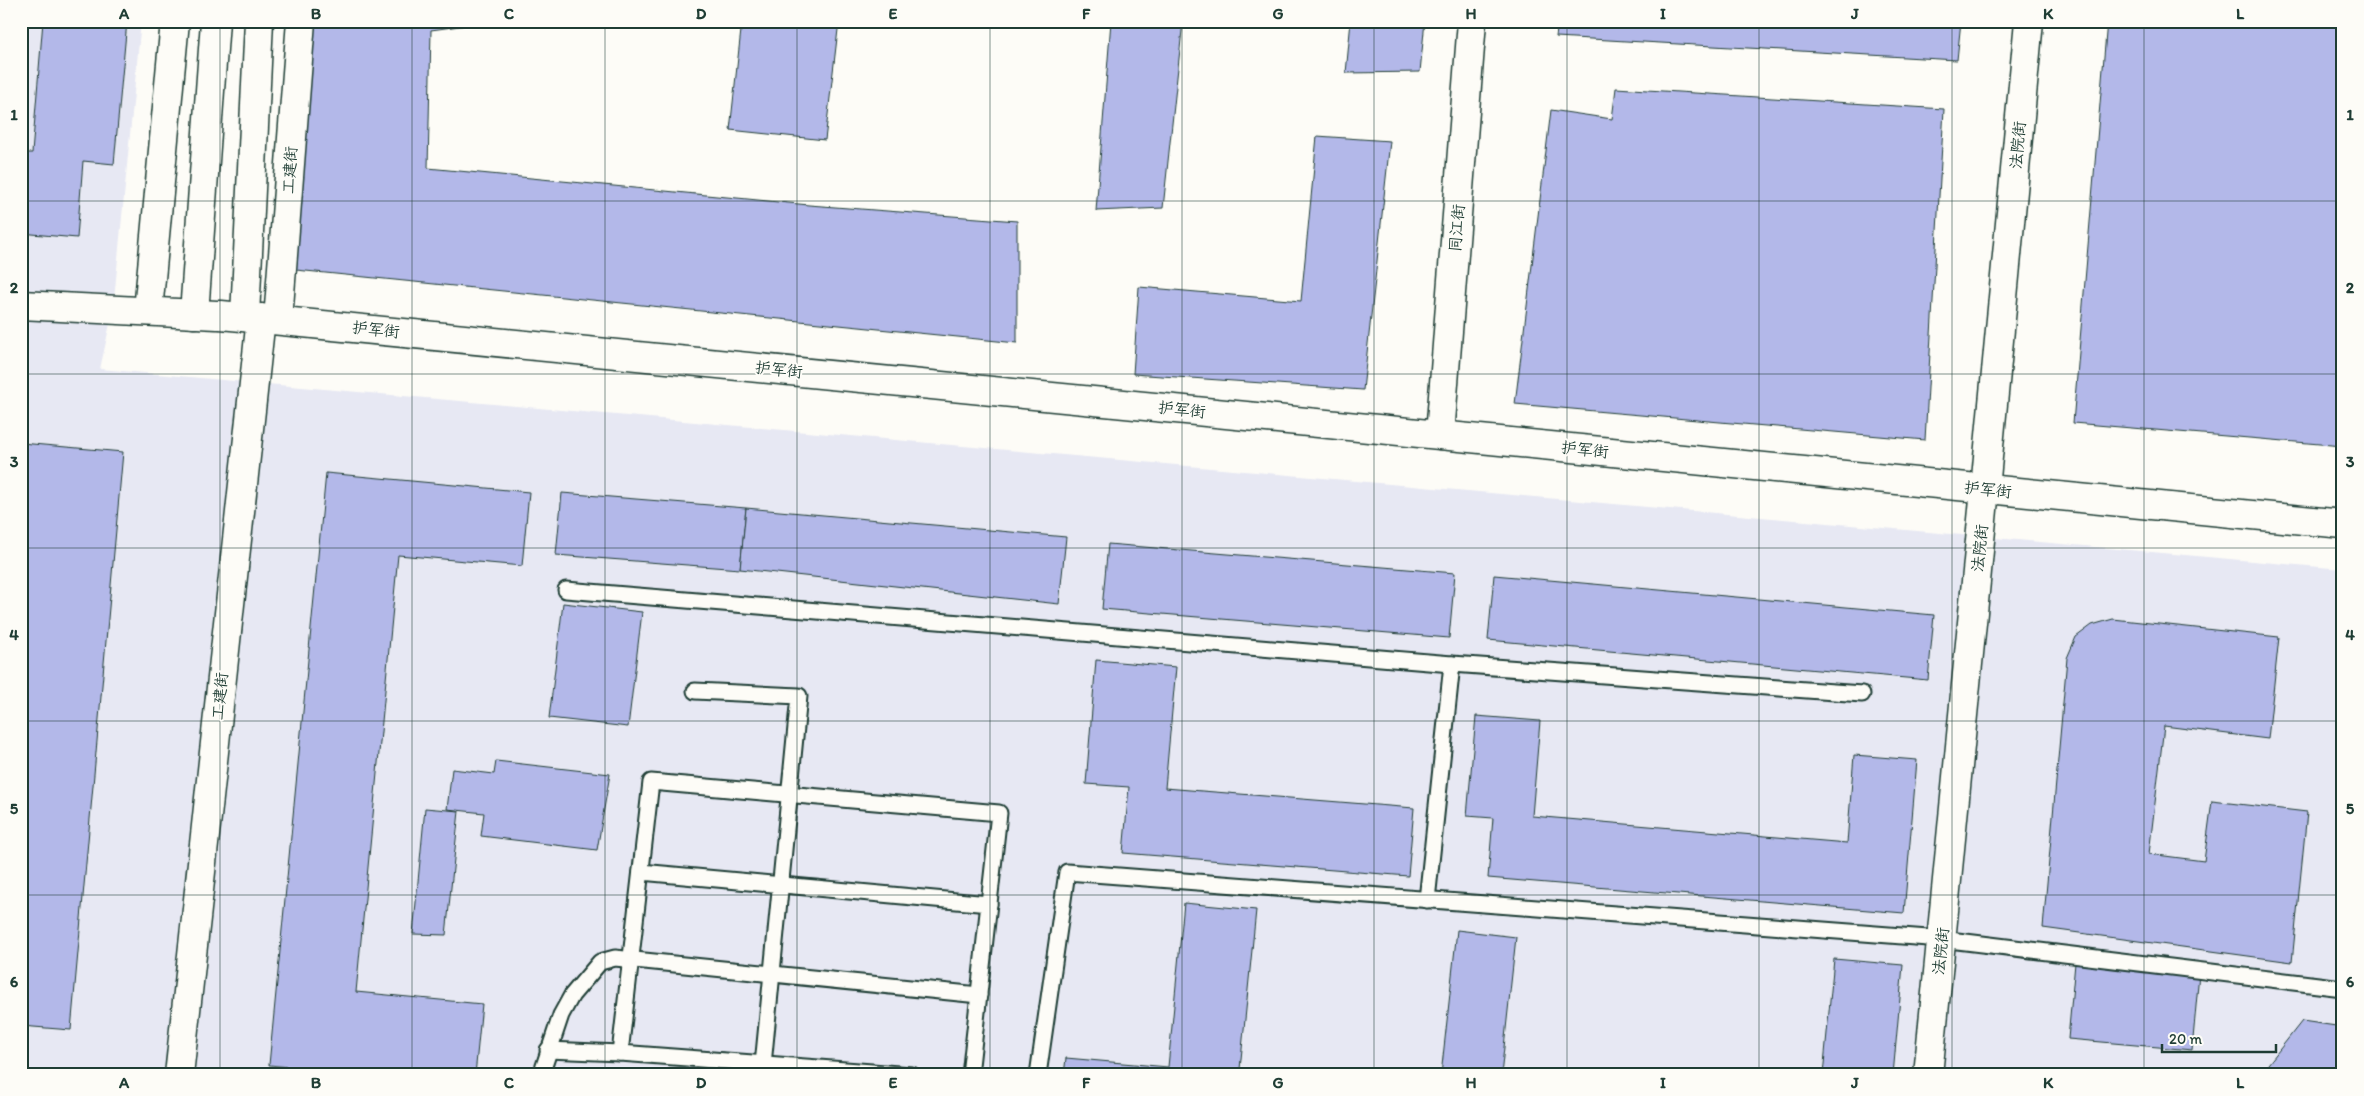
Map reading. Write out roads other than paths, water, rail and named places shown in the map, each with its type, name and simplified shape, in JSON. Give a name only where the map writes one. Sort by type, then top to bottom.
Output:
[{"type":"street","points":[[148,311],[175,21]]},
{"type":"street","name":"工建街","points":[[214,21],[240,316]]},
{"type":"street","name":"工建街","points":[[178,1075],[240,316],[259,21]]},
{"type":"street","name":"工建街","points":[[240,316],[301,21]]},
{"type":"street","name":"同江街","points":[[1440,435],[1472,21]]},
{"type":"street","name":"法院街","points":[[1928,1075],[2029,21]]},
{"type":"street","name":"护军街","points":[[21,305],[240,316],[2343,524]]},
{"type":"lane","points":[[566,590],[1452,664],[1862,694]]},
{"type":"lane","points":[[1428,900],[1452,664]]},
{"type":"lane","points":[[695,691],[799,696],[762,1069]]},
{"type":"lane","points":[[620,1053],[651,782],[999,813],[970,1075]]},
{"type":"lane","points":[[641,872],[989,904]]},
{"type":"lane","points":[[1038,1075],[1067,872],[1941,939],[2343,988]]},
{"type":"lane","points":[[540,1075],[561,1015],[572,995],[585,977],[600,962],[615,958],[979,995]]},
{"type":"lane","points":[[548,1050],[620,1053],[762,1069],[912,1075]]}]
